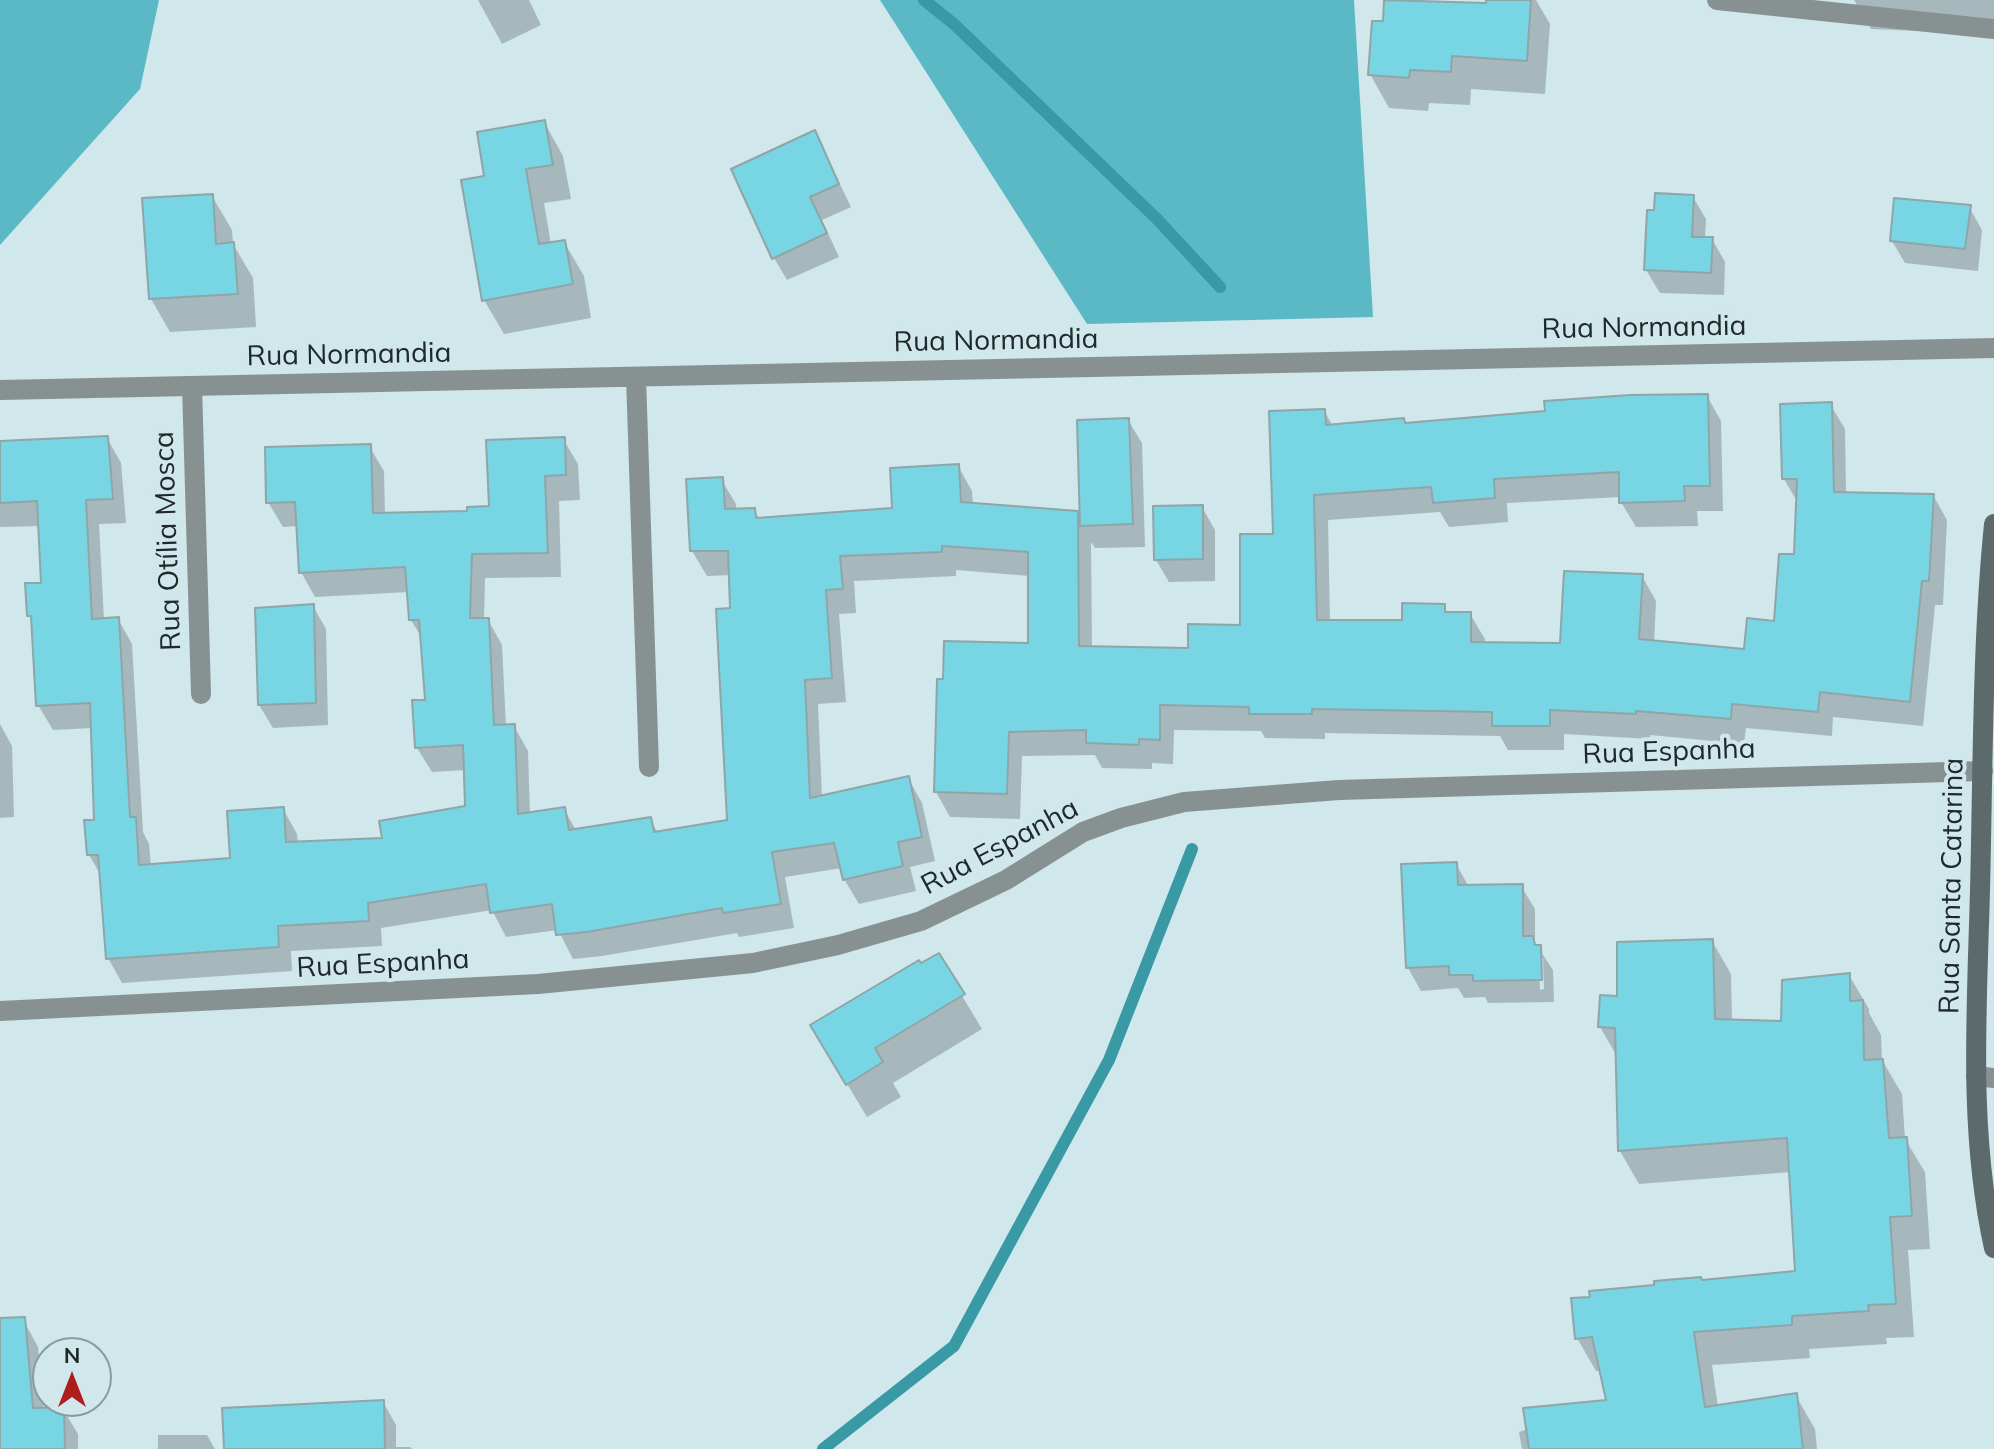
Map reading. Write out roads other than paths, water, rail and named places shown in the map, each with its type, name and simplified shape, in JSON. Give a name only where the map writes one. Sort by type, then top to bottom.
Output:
[{"type":"main road","name":"Rua Santa Catarina","points":[[1994,524],[1983,771],[1985,1077],[1978,1155],[1994,1248]]},
{"type":"street","points":[[1717,0],[1994,29]]},
{"type":"street","name":"Rua Normandia","points":[[0,390],[1994,348]]},
{"type":"street","points":[[636,377],[649,767]]},
{"type":"street","name":"Rua Otília Mosca","points":[[192,386],[201,694]]},
{"type":"street","name":"Rua Espanha","points":[[0,1011],[538,984],[753,963],[838,945],[921,921],[1006,880],[1083,832],[1121,818],[1184,802],[1339,790],[1983,771]]},
{"type":"waterway","points":[[924,0],[954,24],[1157,219],[1220,287]]},
{"type":"waterway","points":[[823,1449],[954,1346],[1109,1060],[1192,849]]}]
